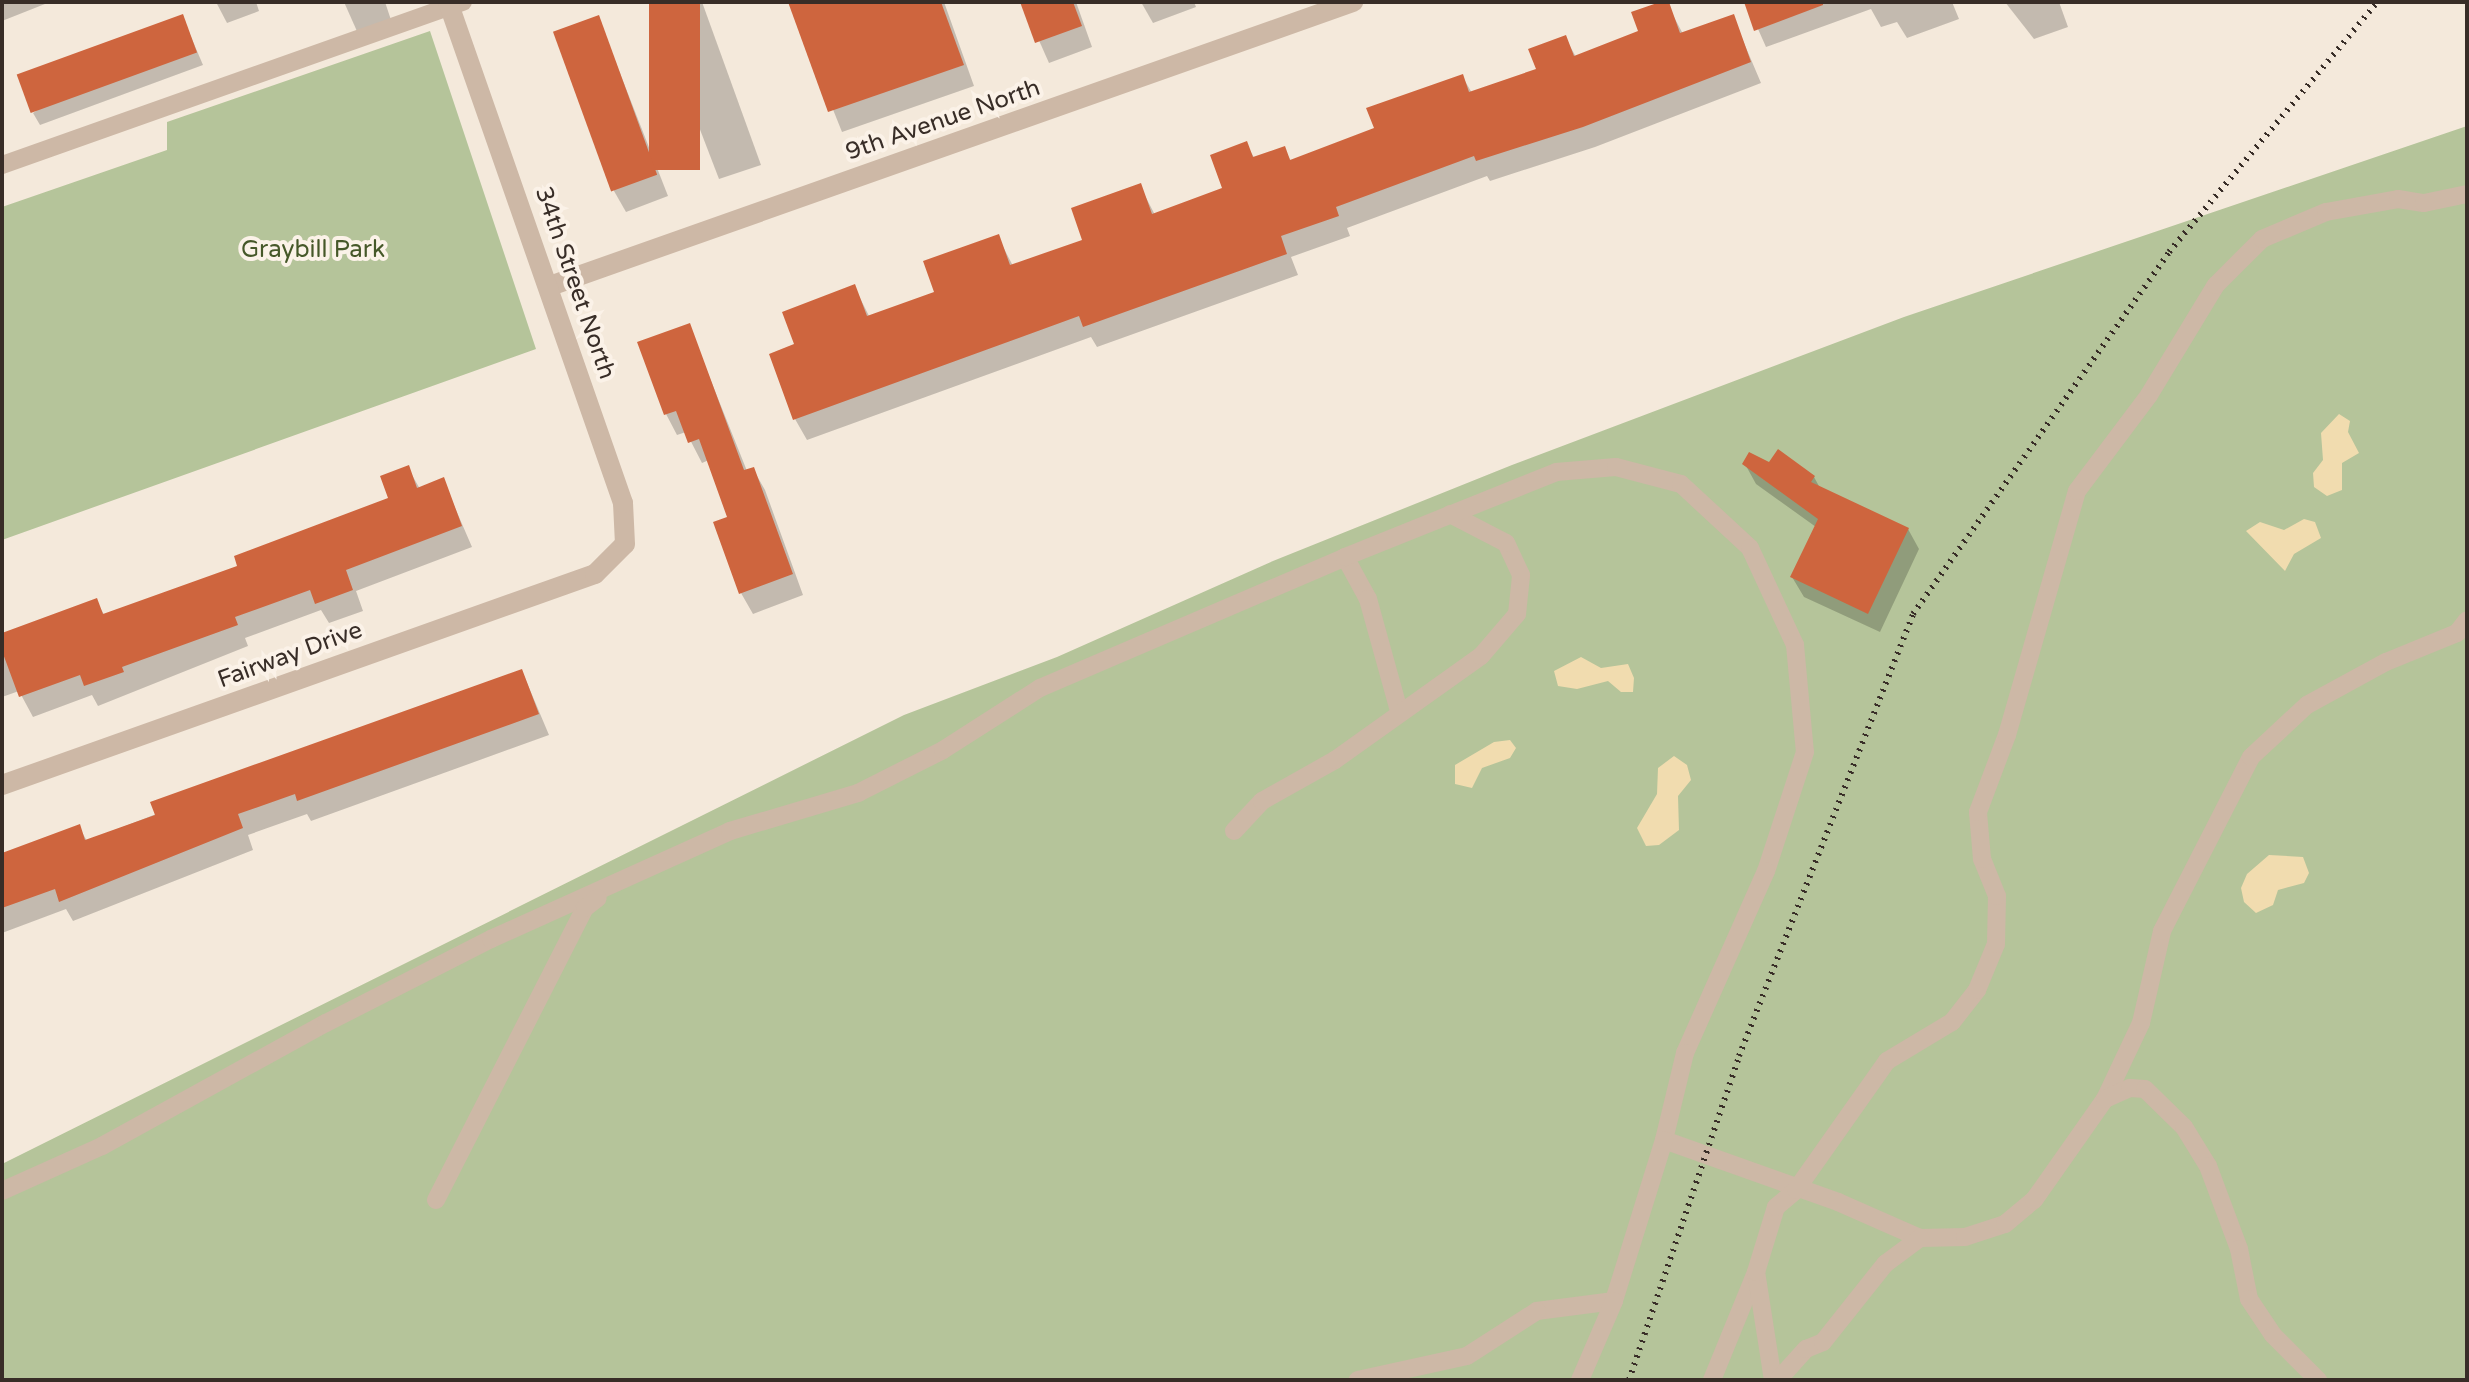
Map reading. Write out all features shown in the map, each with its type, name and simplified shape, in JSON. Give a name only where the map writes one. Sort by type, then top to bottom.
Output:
[{"type":"street","name":"9th Avenue North","points":[[550,286],[1353,2]]},
{"type":"street","name":"34th Street North","points":[[454,4],[623,503],[625,544],[595,574]]},
{"type":"street","name":"Fairway Drive","points":[[2,785],[595,574]]},
{"type":"lane","points":[[2,165],[454,4]]},
{"type":"lane","points":[[1712,1380],[1756,1272],[1776,1207],[1796,1190],[1887,1061],[1952,1022],[1977,990],[1996,944],[1997,896],[1982,859],[1978,812],[2007,735],[2077,491],[2149,395],[2216,285],[2262,239],[2326,212],[2398,199],[2424,203],[2467,194]]},
{"type":"lane","points":[[2,1191],[102,1146],[326,1023],[491,939],[612,887],[730,831],[858,793],[943,750],[1040,688],[1345,557],[1556,472],[1616,467],[1681,484],[1750,548],[1795,645],[1805,752],[1766,871],[1685,1053],[1664,1140],[1614,1301],[1580,1380]]},
{"type":"lane","points":[[1234,831],[1262,801],[1335,760],[1399,711],[1481,656],[1517,614],[1522,597],[1521,575],[1506,543],[1450,514]]},
{"type":"lane","points":[[1345,557],[1368,599],[1399,711]]},
{"type":"lane","points":[[1664,1140],[1920,1238],[1965,1237],[2005,1224],[2058,1171],[2082,1126],[2105,1099],[2141,1023],[2162,931],[2251,757],[2307,705],[2386,662],[2457,633],[2467,620]]},
{"type":"lane","points":[[436,1200],[585,908],[612,887]]},
{"type":"lane","points":[[2105,1099],[2130,1088],[2145,1089],[2184,1127],[2208,1166],[2234,1235],[2249,1299],[2273,1335],[2318,1380]]},
{"type":"lane","points":[[1775,1380],[1806,1349],[1823,1342],[1885,1264],[1920,1238]]},
{"type":"lane","points":[[1756,1272],[1775,1380]]},
{"type":"lane","points":[[1358,1380],[1467,1356],[1537,1311],[1614,1301]]},
{"type":"green space","name":"Graybill Park","points":[[430,31],[536,349],[2,540],[2,207],[167,150],[167,122]]},
{"type":"green space","points":[[2467,126],[2467,1380],[2,1380],[2,1164],[904,715],[1057,657],[1273,561],[1512,465],[1904,317]]},
{"type":"sand","points":[[2339,414],[2350,421],[2348,432],[2359,453],[2342,463],[2342,490],[2327,496],[2314,487],[2313,473],[2323,460],[2321,433]]},
{"type":"sand","points":[[2304,519],[2315,522],[2321,538],[2294,554],[2285,571],[2246,531],[2260,522],[2284,530]]},
{"type":"sand","points":[[1581,657],[1601,668],[1628,664],[1634,678],[1633,692],[1621,692],[1608,681],[1577,689],[1558,686],[1554,671]]},
{"type":"sand","points":[[1510,740],[1516,748],[1510,758],[1482,768],[1472,788],[1455,784],[1455,765],[1494,742]]},
{"type":"sand","points":[[1674,756],[1687,765],[1691,780],[1678,796],[1679,830],[1659,845],[1646,846],[1637,828],[1657,794],[1658,768]]},
{"type":"sand","points":[[2269,855],[2303,857],[2309,873],[2304,883],[2278,890],[2273,905],[2256,913],[2244,902],[2241,888],[2247,874]]},
{"type":"building","points":[[649,2],[700,2],[700,170],[649,170]]},
{"type":"building","points":[[788,2],[941,2],[964,65],[828,112]]},
{"type":"building","points":[[1020,2],[1073,2],[1082,26],[1035,43]]},
{"type":"building","points":[[1669,2],[1680,33],[1734,14],[1751,62],[1583,127],[1476,161],[1474,156],[1336,207],[1339,216],[1281,236],[1287,254],[1083,327],[1079,316],[793,420],[769,354],[794,344],[782,312],[855,284],[867,316],[934,292],[923,261],[999,234],[1010,265],[1082,240],[1071,208],[1141,183],[1152,214],[1222,188],[1210,155],[1247,141],[1253,157],[1285,146],[1290,160],[1374,128],[1366,108],[1463,74],[1469,92],[1536,69],[1528,49],[1566,35],[1574,56],[1638,31],[1631,12]]},
{"type":"building","points":[[1744,2],[1823,2],[1823,5],[1754,31]]},
{"type":"building","points":[[183,14],[197,53],[31,113],[17,75]]},
{"type":"building","points":[[599,15],[657,175],[611,192],[553,32]]},
{"type":"building","points":[[690,323],[744,470],[754,467],[793,574],[739,594],[713,522],[727,517],[699,439],[688,443],[676,411],[664,415],[637,342]]},
{"type":"building","points":[[1778,449],[1815,476],[1811,482],[1909,528],[1868,614],[1790,577],[1818,519],[1742,464],[1749,452],[1769,462]]},
{"type":"building","points":[[409,465],[417,488],[444,477],[462,526],[346,570],[353,590],[315,604],[310,590],[235,617],[238,625],[122,667],[124,672],[84,686],[80,675],[19,697],[2,651],[2,633],[97,598],[103,614],[237,566],[234,556],[388,498],[380,476]]},
{"type":"building","points":[[522,669],[539,714],[297,801],[295,794],[238,814],[243,828],[59,902],[55,889],[2,908],[2,853],[80,824],[85,840],[155,815],[150,802]]},
{"type":"railway","points":[[1629,1380],[1739,1056],[1913,614],[2169,252],[2377,2]]}]
